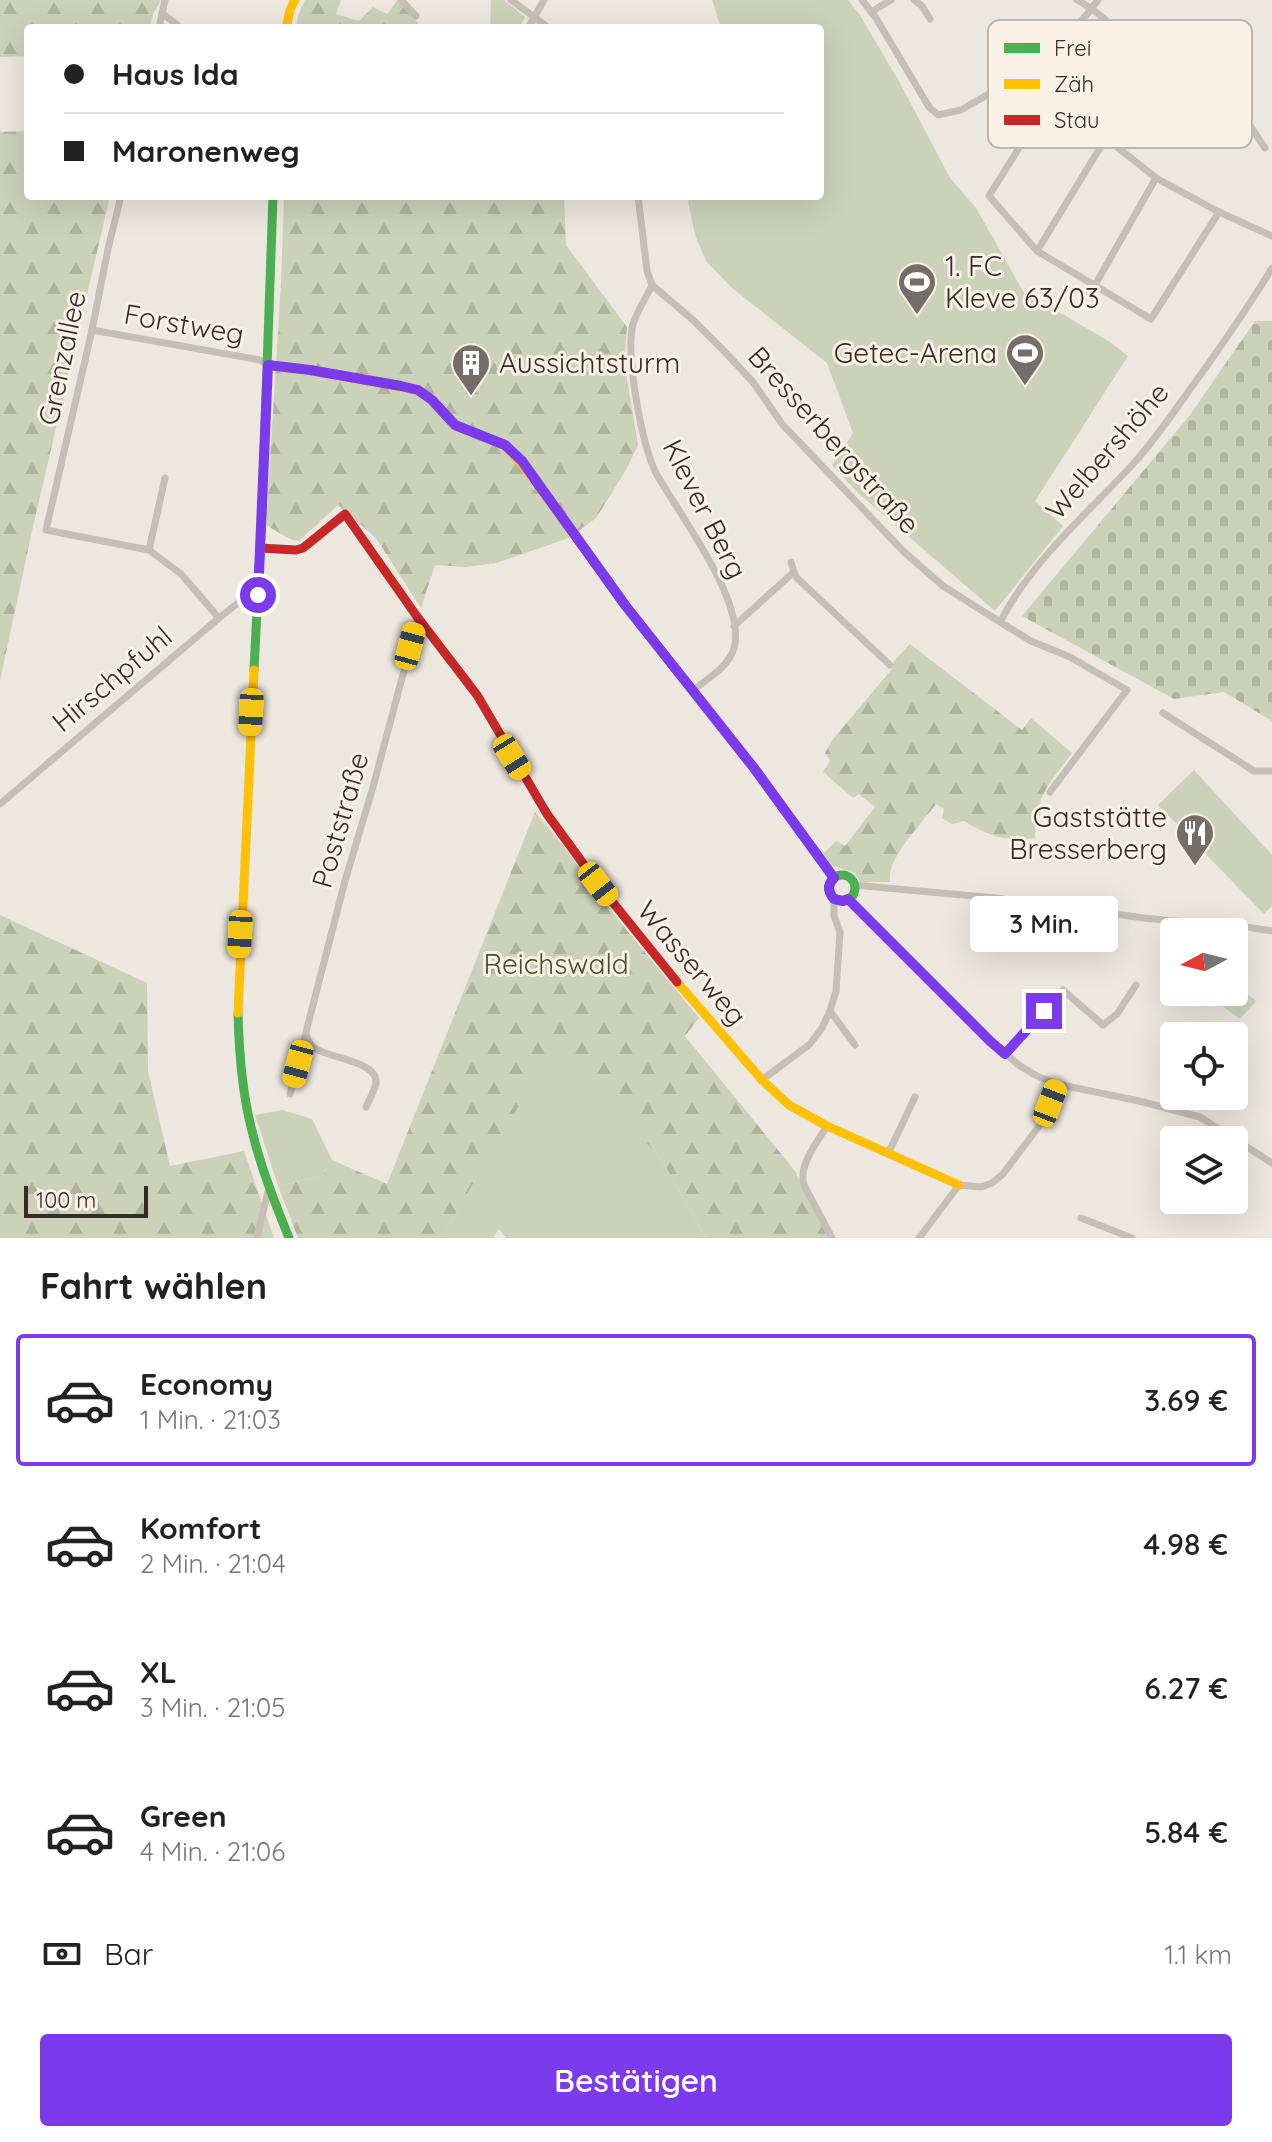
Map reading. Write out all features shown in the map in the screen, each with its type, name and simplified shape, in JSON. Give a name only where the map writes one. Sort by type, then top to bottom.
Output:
[{"type":"street","points":[[160,24],[165,0]]},
{"type":"street","points":[[287,24],[295,0]]},
{"type":"street","points":[[401,0],[416,16]]},
{"type":"street","points":[[511,0],[544,24]]},
{"type":"street","points":[[530,24],[544,0]]},
{"type":"street","points":[[862,0],[929,107],[938,115],[961,110],[988,95]]},
{"type":"street","points":[[871,12],[891,0]]},
{"type":"street","points":[[914,0],[930,19]]},
{"type":"street","points":[[922,6],[930,0]]},
{"type":"street","points":[[1077,0],[1105,20]]},
{"type":"street","points":[[1082,20],[1098,0]]},
{"type":"street","points":[[162,13],[176,24]]},
{"type":"street","points":[[1252,128],[1265,148]]},
{"type":"street","points":[[1019,148],[989,196],[1037,251],[1151,319],[1219,212]]},
{"type":"street","points":[[1037,251],[1100,148]]},
{"type":"street","points":[[1118,148],[1156,178],[1272,236]]},
{"type":"street","points":[[1095,285],[1156,178]]},
{"type":"street","name":"Grenzallee","points":[[120,200],[46,530],[149,550]]},
{"type":"street","points":[[273,200],[258,595],[237,994],[238,1036],[248,1111],[269,1187],[289,1238]]},
{"type":"street","points":[[638,200],[647,271],[652,285]]},
{"type":"street","name":"Welbershöhe","points":[[1000,622],[1039,562],[1135,462],[1178,408],[1272,268]]},
{"type":"street","name":"Bresserbergstraße","points":[[652,285],[725,352],[753,382],[782,424],[903,551],[943,586],[1031,641],[1070,657],[1127,690],[1050,792]]},
{"type":"street","name":"Klever Berg","points":[[652,285],[633,325],[630,346],[646,443],[655,470],[721,580],[734,626],[735,646],[730,657],[721,669],[692,691]]},
{"type":"street","name":"Forstweg","points":[[92,330],[260,360],[268,365]]},
{"type":"street","points":[[268,365],[418,390],[455,425],[505,445],[522,461],[625,605],[754,768],[834,878]]},
{"type":"street","points":[[165,478],[149,550],[181,574],[219,618]]},
{"type":"street","name":"Wasserweg","points":[[260,548],[303,548],[345,514],[477,695],[547,814],[590,873],[684,991],[762,1080],[789,1105],[827,1126],[959,1185]]},
{"type":"street","points":[[791,562],[797,578],[890,665]]},
{"type":"street","points":[[734,626],[794,572]]},
{"type":"street","name":"Hirschpfuhl","points":[[0,804],[219,618],[243,599],[258,595]]},
{"type":"street","name":"Poststraße","points":[[290,1094],[418,618]]},
{"type":"street","points":[[1163,713],[1254,771],[1272,771]]},
{"type":"street","points":[[762,1080],[810,1044],[830,1011],[836,991],[840,932],[829,885],[834,878],[848,877],[854,885],[854,892],[843,901],[834,899]]},
{"type":"street","points":[[854,885],[996,898],[1144,918],[1216,922],[1272,931]]},
{"type":"street","points":[[848,899],[990,1041],[1028,1071],[1057,1084],[1200,1117],[1272,1163]]},
{"type":"street","points":[[1005,1054],[1063,990],[1103,1025],[1117,1014],[1136,985]]},
{"type":"street","points":[[830,1011],[855,1045]]},
{"type":"street","points":[[306,1034],[311,1045],[328,1055],[365,1065],[374,1074],[376,1082],[366,1107]]},
{"type":"street","points":[[919,1238],[959,1185],[981,1187],[1002,1175],[1043,1121],[1057,1084]]},
{"type":"street","points":[[888,1154],[915,1097]]},
{"type":"street","points":[[827,1126],[803,1166],[801,1176],[832,1238]]},
{"type":"street","points":[[257,1238],[269,1187]]},
{"type":"street","points":[[1081,1218],[1132,1238]]},
{"type":"green space","points":[[0,0],[161,0],[151,24],[24,24],[24,56],[0,57]]},
{"type":"green space","points":[[305,0],[341,0],[336,14],[359,21],[373,7],[387,14],[397,1],[418,24],[297,24]]},
{"type":"green space","points":[[491,0],[504,0],[525,17],[521,24],[490,24]]},
{"type":"green space","name":"1. FC Kleve 63/03","points":[[712,0],[848,0],[901,85],[950,178],[976,208],[1023,291],[1110,342],[1128,356],[1035,501],[1063,526],[995,611],[857,492],[832,465],[853,433],[827,363],[732,288],[706,261],[695,235],[689,200],[824,200],[824,24],[720,24]]},
{"type":"green space","points":[[24,131],[24,200],[109,200],[0,681],[0,132]]},
{"type":"green space","points":[[284,200],[564,200],[566,245],[627,327],[624,361],[638,445],[596,518],[569,538],[496,563],[466,567],[435,565],[421,608],[376,538],[338,505],[299,541],[266,525]]},
{"type":"green space","points":[[1255,321],[1272,321],[1272,721],[1224,692],[1174,699],[1022,616],[1190,415]]},
{"type":"green space","points":[[910,644],[1022,730],[1031,718],[1072,753],[1040,802],[1035,838],[1006,838],[982,831],[964,821],[952,824],[942,818],[944,809],[936,804],[899,852],[890,873],[890,882],[860,882],[855,873],[831,865],[822,855],[836,841],[845,846],[875,807],[859,794],[853,798],[823,772],[830,761],[825,753]]},
{"type":"green space","points":[[1194,770],[1272,855],[1272,906],[1264,914],[1158,805]]},
{"type":"green space","name":"Reichswald","points":[[535,812],[699,1018],[685,1036],[795,1171],[828,1238],[706,1238],[663,1162],[558,1040],[441,1238],[298,1238],[278,1186],[322,1176],[332,1160],[387,1184]]},
{"type":"green space","points":[[0,915],[147,983],[148,1071],[170,1166],[244,1151],[274,1238],[0,1238]]},
{"type":"green space","points":[[1248,995],[1256,1001],[1240,1019],[1222,1006],[1248,1006]]},
{"type":"green space","points":[[558,1039],[663,1162],[706,1238],[506,1238],[499,1229],[493,1238],[441,1238]]},
{"type":"green space","points":[[282,1110],[312,1119],[332,1160],[322,1176],[278,1186],[255,1115]]},
{"type":"traffic: fast","points":[[254,670],[273,200]]},
{"type":"traffic: fast","points":[[842,875],[851,879],[855,888],[851,897],[842,901],[833,897],[829,888],[833,879],[842,875]]},
{"type":"traffic: fast","points":[[238,1013],[249,1117],[264,1172],[289,1238]]},
{"type":"traffic: slow","points":[[287,24],[295,0]]},
{"type":"traffic: slow","points":[[268,365],[418,390],[455,425],[505,445],[534,479]]},
{"type":"traffic: slow","points":[[238,1013],[254,670]]},
{"type":"traffic: slow","points":[[677,982],[762,1080],[789,1105],[827,1126],[959,1185]]},
{"type":"traffic: jam","points":[[534,479],[625,605],[754,768],[834,878]]},
{"type":"traffic: jam","points":[[260,548],[303,548],[345,514],[477,695],[547,814],[598,884],[677,982]]},
{"type":"place","name":"1. FC Kleve 63/03","points":[[917,316]]},
{"type":"place","name":"Getec-Arena","points":[[1025,387]]},
{"type":"place","name":"Aussichtsturm","points":[[471,397]]},
{"type":"place","name":"Gaststätte Bresserberg","points":[[1195,867]]},
{"type":"route","points":[[258,595],[268,365],[418,390],[455,425],[505,445],[522,461],[625,605],[754,768],[834,878],[829,885],[834,899],[848,899],[1005,1054],[1044,1011]]}]
